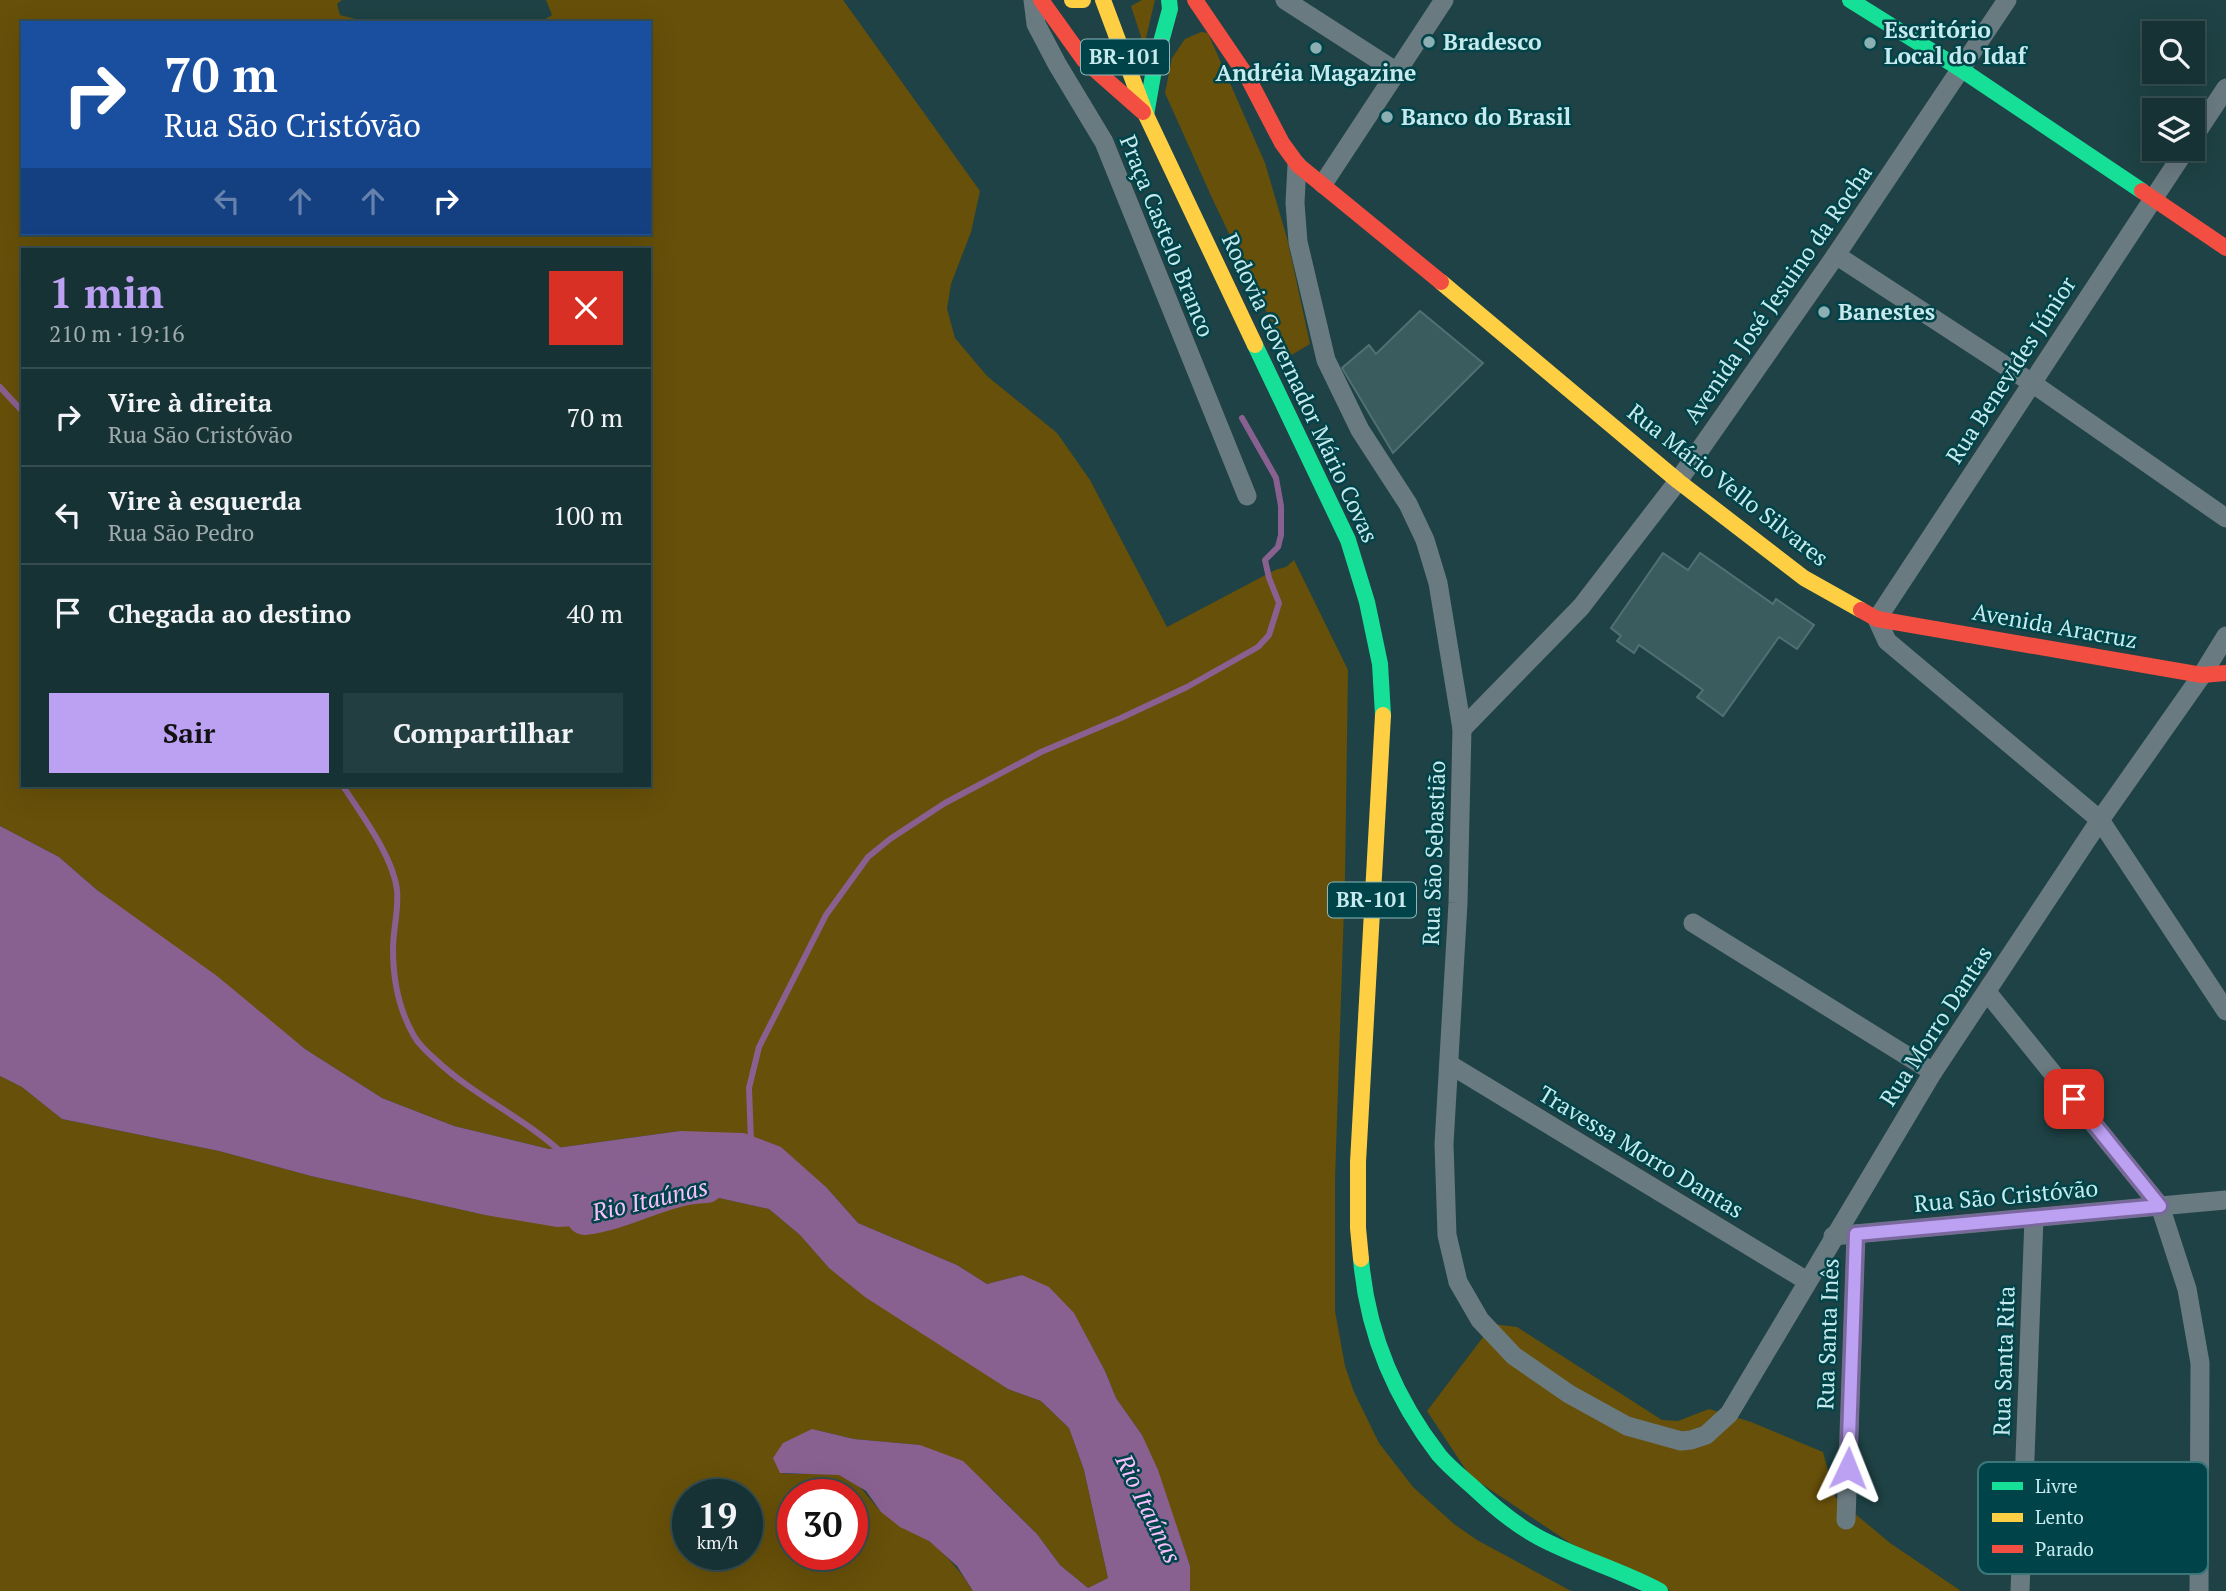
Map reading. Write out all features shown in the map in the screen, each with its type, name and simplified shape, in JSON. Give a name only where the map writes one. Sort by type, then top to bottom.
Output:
[{"type":"main road","points":[[1041,0],[1084,60],[1146,115]]},
{"type":"main road","points":[[1072,0],[1083,0]]},
{"type":"main road","name":"Rodovia Governador Mário Covas","points":[[1103,0],[1146,115],[1348,540],[1367,602],[1380,664],[1383,716],[1358,1162],[1358,1228],[1363,1288],[1378,1346],[1406,1407],[1441,1457],[1495,1508],[1538,1537],[1636,1578],[1660,1591]]},
{"type":"main road","points":[[1146,115],[1155,64],[1170,9],[1169,0]]},
{"type":"main road","points":[[1195,0],[1254,90],[1275,134],[1297,165],[1324,184]]},
{"type":"main road","points":[[1850,0],[1962,70],[2226,248]]},
{"type":"main road","name":"Rua Mário Vello Silvares","points":[[1324,184],[1678,481],[1804,578],[1877,619]]},
{"type":"main road","name":"Avenida Aracruz","points":[[1877,619],[2218,677]]},
{"type":"street","name":"Praça Castelo Branco","points":[[1033,0],[1037,24],[1057,64],[1104,142],[1247,496]]},
{"type":"street","points":[[1285,0],[1397,72]]},
{"type":"street","points":[[1324,184],[1444,0]]},
{"type":"street","name":"Avenida José Jesuino da Rocha","points":[[1462,729],[1581,607],[1678,481],[1836,255],[2007,0]]},
{"type":"street","points":[[2205,120],[2226,88]]},
{"type":"street","name":"Rua Benevides Júnior","points":[[1877,619],[2178,161]]},
{"type":"street","name":"Rua São Sebastião","points":[[1297,165],[1295,203],[1298,242],[1326,360],[1360,430],[1408,504],[1425,540],[1438,583],[1462,729],[1458,903],[1444,1144],[1447,1235],[1458,1282],[1480,1320],[1514,1356],[1569,1394],[1627,1426],[1681,1441],[1691,1440]]},
{"type":"street","points":[[1836,255],[2032,383],[2226,518]]},
{"type":"street","name":"Rua Mário Vello Silvares","points":[[1877,619],[1886,641],[2100,820],[2226,1011]]},
{"type":"street","name":"Rua Morro Dantas","points":[[1691,1440],[1706,1435],[1729,1413],[1933,1072],[2100,820],[2218,677],[2226,636]]},
{"type":"street","points":[[1693,923],[1933,1072]]},
{"type":"street","points":[[1987,992],[2160,1206],[2187,1289],[2200,1363],[2200,1462]]},
{"type":"street","name":"Travessa Morro Dantas","points":[[1449,1064],[1807,1282]]},
{"type":"street","name":"Rua São Cristóvão","points":[[1833,1236],[2226,1200]]},
{"type":"street","name":"Rua Santa Rita","points":[[2025,1462],[2034,1218]]},
{"type":"street","name":"Rua Santa Inês","points":[[1846,1520],[1856,1234]]},
{"type":"shaded area","points":[[0,0],[342,0],[337,4],[340,15],[363,21],[21,21],[21,235],[651,235],[651,21],[542,21],[552,15],[546,0],[843,0],[980,191],[971,232],[951,284],[947,309],[955,338],[987,376],[1057,433],[1090,480],[1167,627],[1275,570],[1286,567],[1294,560],[1348,670],[1345,877],[1335,1181],[1335,1311],[1345,1366],[1354,1392],[1379,1443],[1413,1487],[1454,1524],[1477,1540],[1571,1591],[1190,1591],[1190,1566],[1142,1435],[1116,1398],[1105,1371],[1074,1314],[1022,1275],[987,1284],[957,1265],[858,1223],[827,1188],[680,1131],[549,1149],[454,1126],[382,1098],[305,1049],[97,890],[59,857],[0,826]]},
{"type":"shaded area","points":[[1142,0],[1155,0],[1144,46],[1131,6]]},
{"type":"shaded area","points":[[1201,32],[1208,33],[1265,163],[1287,238],[1310,344],[1288,357],[1165,93],[1172,58],[1185,39]]},
{"type":"shaded area","points":[[0,1076],[22,1087],[62,1119],[219,1151],[311,1176],[485,1215],[604,1225],[645,1197],[710,1196],[769,1209],[800,1235],[829,1268],[1008,1389],[1041,1401],[1069,1428],[1084,1470],[1108,1578],[1088,1588],[1060,1565],[1037,1534],[992,1489],[920,1445],[854,1439],[812,1429],[780,1473],[834,1474],[850,1479],[777,1479],[777,1570],[868,1570],[868,1496],[884,1514],[937,1547],[973,1591],[0,1591]]},
{"type":"shaded area","points":[[1493,1324],[1517,1327],[1662,1420],[1678,1421],[1709,1409],[1751,1422],[1823,1452],[1835,1497],[1890,1543],[1961,1591],[1671,1591],[1570,1543],[1470,1476],[1427,1411]]},
{"type":"water","points":[[0,826],[59,857],[97,890],[217,976],[305,1049],[382,1098],[454,1126],[549,1149],[680,1131],[744,1133],[781,1147],[827,1188],[858,1223],[957,1265],[987,1284],[1022,1275],[1049,1287],[1074,1313],[1116,1398],[1142,1435],[1158,1470],[1190,1566],[1190,1591],[973,1591],[957,1566],[929,1541],[900,1527],[881,1512],[868,1494],[868,1479],[780,1473],[773,1458],[783,1443],[812,1429],[854,1439],[920,1445],[963,1461],[1037,1534],[1060,1565],[1088,1588],[1108,1578],[1084,1470],[1069,1428],[1041,1401],[1008,1389],[865,1297],[829,1268],[800,1235],[769,1209],[710,1196],[645,1197],[604,1225],[557,1227],[485,1215],[311,1176],[219,1151],[62,1119],[22,1087],[0,1076]]},
{"type":"building","points":[[1420,311],[1483,363],[1393,453],[1342,368],[1369,345],[1376,354]]},
{"type":"building","points":[[1663,553],[1688,570],[1700,553],[1773,604],[1776,599],[1814,625],[1797,649],[1779,637],[1723,716],[1697,697],[1703,690],[1639,645],[1634,653],[1617,641],[1621,636],[1611,628]]},
{"type":"waterway","points":[[0,387],[21,410]]},
{"type":"waterway","points":[[751,1142],[749,1088],[759,1047],[826,915],[868,857],[890,839],[945,803],[1041,752],[1187,687],[1258,647],[1269,635],[1279,603],[1265,560],[1278,547],[1281,535],[1281,506],[1276,478],[1242,418]]},
{"type":"waterway","points":[[344,787],[375,836],[394,877],[397,890],[394,972],[401,1005],[414,1036],[424,1049],[451,1073],[561,1152]]},
{"type":"waterway","name":"Rio Itaúnas","points":[[585,1216],[690,1185],[706,1184]]},
{"type":"traffic: fast","points":[[1146,115],[1155,64],[1170,9],[1169,0]]},
{"type":"traffic: fast","points":[[1850,0],[1962,70],[2142,191]]},
{"type":"traffic: fast","points":[[1255,345],[1348,540],[1367,602],[1380,664],[1383,715]]},
{"type":"traffic: fast","points":[[1361,1259],[1370,1312],[1386,1363],[1409,1410],[1443,1459],[1496,1508],[1529,1532],[1660,1591]]},
{"type":"traffic: slow","points":[[1072,0],[1083,0]]},
{"type":"traffic: slow","points":[[1103,0],[1146,115],[1255,345]]},
{"type":"traffic: slow","points":[[1441,282],[1678,481],[1804,578],[1861,610]]},
{"type":"traffic: slow","points":[[1361,1259],[1358,1162],[1383,715]]},
{"type":"traffic: jam","points":[[1041,0],[1084,60],[1143,112]]},
{"type":"traffic: jam","points":[[1195,0],[1248,78],[1282,143],[1298,165],[1441,282]]},
{"type":"traffic: jam","points":[[2142,191],[2226,248]]},
{"type":"traffic: jam","points":[[1861,610],[1877,619],[2202,675],[2226,673]]},
{"type":"place","name":"Bradesco","points":[[1429,42]]},
{"type":"place","name":"Escritório Local do Idaf","points":[[1870,43]]},
{"type":"place","name":"Andréia Magazine","points":[[1316,48]]},
{"type":"place","name":"Banco do Brasil","points":[[1387,117]]},
{"type":"place","name":"Banestes","points":[[1824,312]]},
{"type":"route","points":[[1848,1468],[1856,1234],[2160,1206],[2074,1099]]}]
